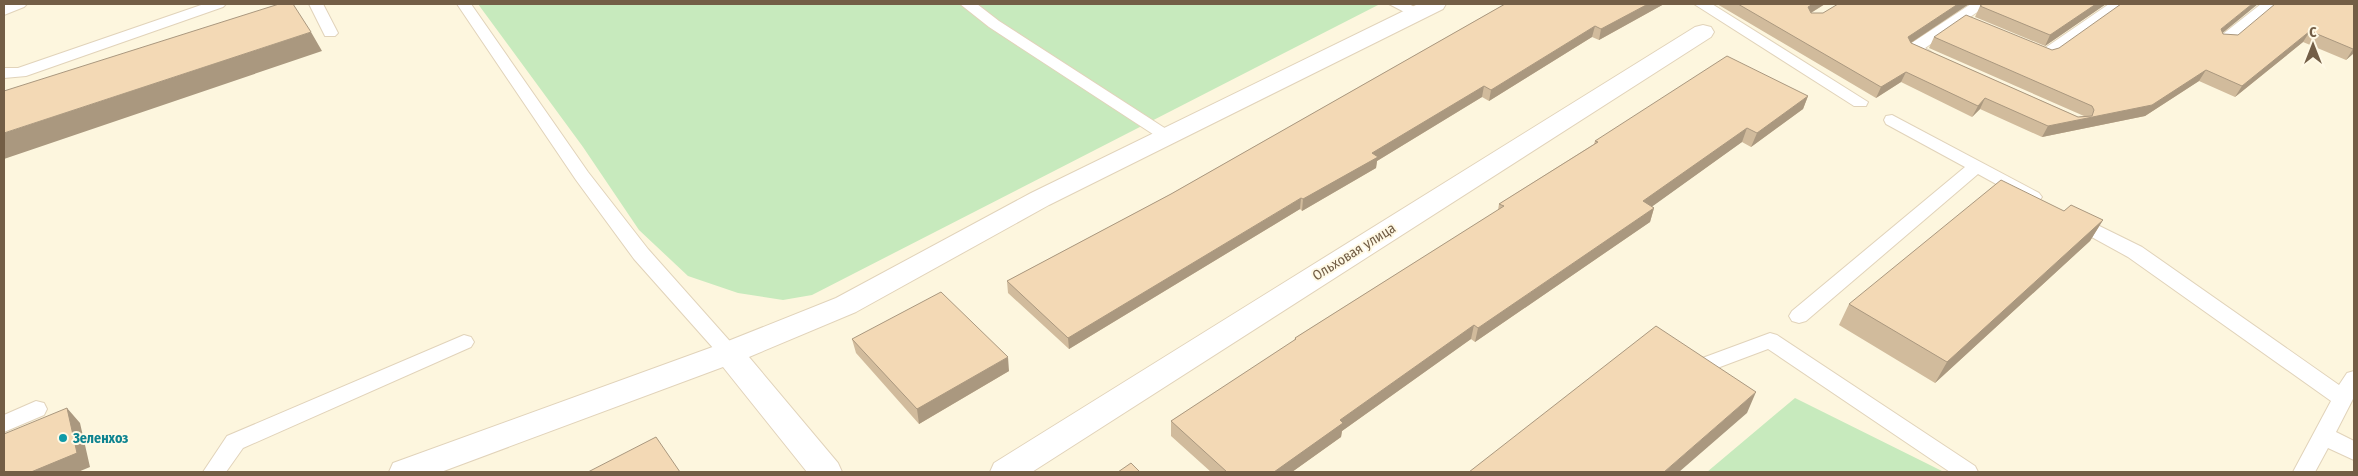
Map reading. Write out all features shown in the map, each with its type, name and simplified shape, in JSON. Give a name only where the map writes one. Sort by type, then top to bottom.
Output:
[{"type":"street","points":[[405,472],[729,353],[846,306],[1040,199],[1168,136],[1417,7]]},
{"type":"street","name":"Ольховая улица","points":[[1006,472],[1703,32]]},
{"type":"street","points":[[729,353],[826,472]]},
{"type":"lane","points":[[4,11],[19,4]]},
{"type":"lane","points":[[4,73],[20,73],[218,4]]},
{"type":"lane","points":[[316,4],[330,33]]},
{"type":"lane","points":[[464,4],[582,176],[641,254],[729,353]]},
{"type":"lane","points":[[968,4],[994,24],[1168,136]]},
{"type":"lane","points":[[1702,4],[1860,102]]},
{"type":"lane","points":[[1948,64],[1913,49],[1981,4]]},
{"type":"lane","points":[[2012,40],[2046,54],[2119,4]]},
{"type":"lane","points":[[2224,41],[2270,4]]},
{"type":"lane","points":[[1960,18],[1977,25]]},
{"type":"lane","points":[[1892,120],[2135,252],[2342,398]]},
{"type":"lane","points":[[1799,316],[1977,166]]},
{"type":"lane","points":[[1704,365],[1770,340],[1967,472]]},
{"type":"lane","points":[[214,472],[235,442],[464,342]]},
{"type":"lane","points":[[2304,472],[2325,436],[2342,398],[2354,379]]},
{"type":"lane","points":[[4,424],[36,409]]},
{"type":"lane","points":[[2325,436],[2354,451]]},
{"type":"green space","points":[[478,4],[1380,4],[812,295],[783,300],[738,293],[688,276],[639,230],[583,147]]},
{"type":"green space","points":[[1795,398],[1944,472],[1707,472]]},
{"type":"building","points":[[279,4],[293,4],[311,32],[4,133],[4,91]]},
{"type":"building","points":[[1505,4],[1648,4],[1601,29],[1595,26],[1491,90],[1484,86],[1372,153],[1378,157],[1303,199],[1301,198],[1068,338],[1007,281],[1171,194]]},
{"type":"building","points":[[1738,4],[1813,4],[1808,7],[1811,13],[1823,13],[1838,4],[1958,4],[1908,37],[1911,43],[2078,117],[2092,116],[2094,110],[2092,106],[1934,37],[1966,15],[2052,50],[2059,48],[2121,4],[2252,4],[2221,29],[2223,34],[2238,35],[2275,4],[2354,4],[2354,48],[2310,31],[2242,86],[2206,70],[2152,105],[2048,126],[1985,98],[1978,106],[1906,72],[1881,87]]},
{"type":"building","points":[[1983,4],[2096,4],[2050,35],[1980,6]]},
{"type":"building","points":[[1727,56],[1808,96],[1757,133],[1747,128],[1643,201],[1654,208],[1478,328],[1474,325],[1340,420],[1343,423],[1274,472],[1227,472],[1171,421],[1295,338],[1504,206],[1499,204],[1598,142],[1595,141]]},
{"type":"building","points":[[2001,180],[2064,211],[2071,205],[2103,220],[1947,362],[1849,304]]},
{"type":"building","points":[[941,292],[1008,357],[917,409],[852,339]]},
{"type":"building","points":[[1656,326],[1756,392],[1664,472],[1469,472]]},
{"type":"building","points":[[67,408],[77,453],[31,472],[4,472],[4,434]]},
{"type":"building","points":[[656,437],[680,472],[588,472]]},
{"type":"building","points":[[1131,463],[1140,472],[1118,472]]},
{"type":"place","name":"Зеленхоз","points":[[63,438]]}]
